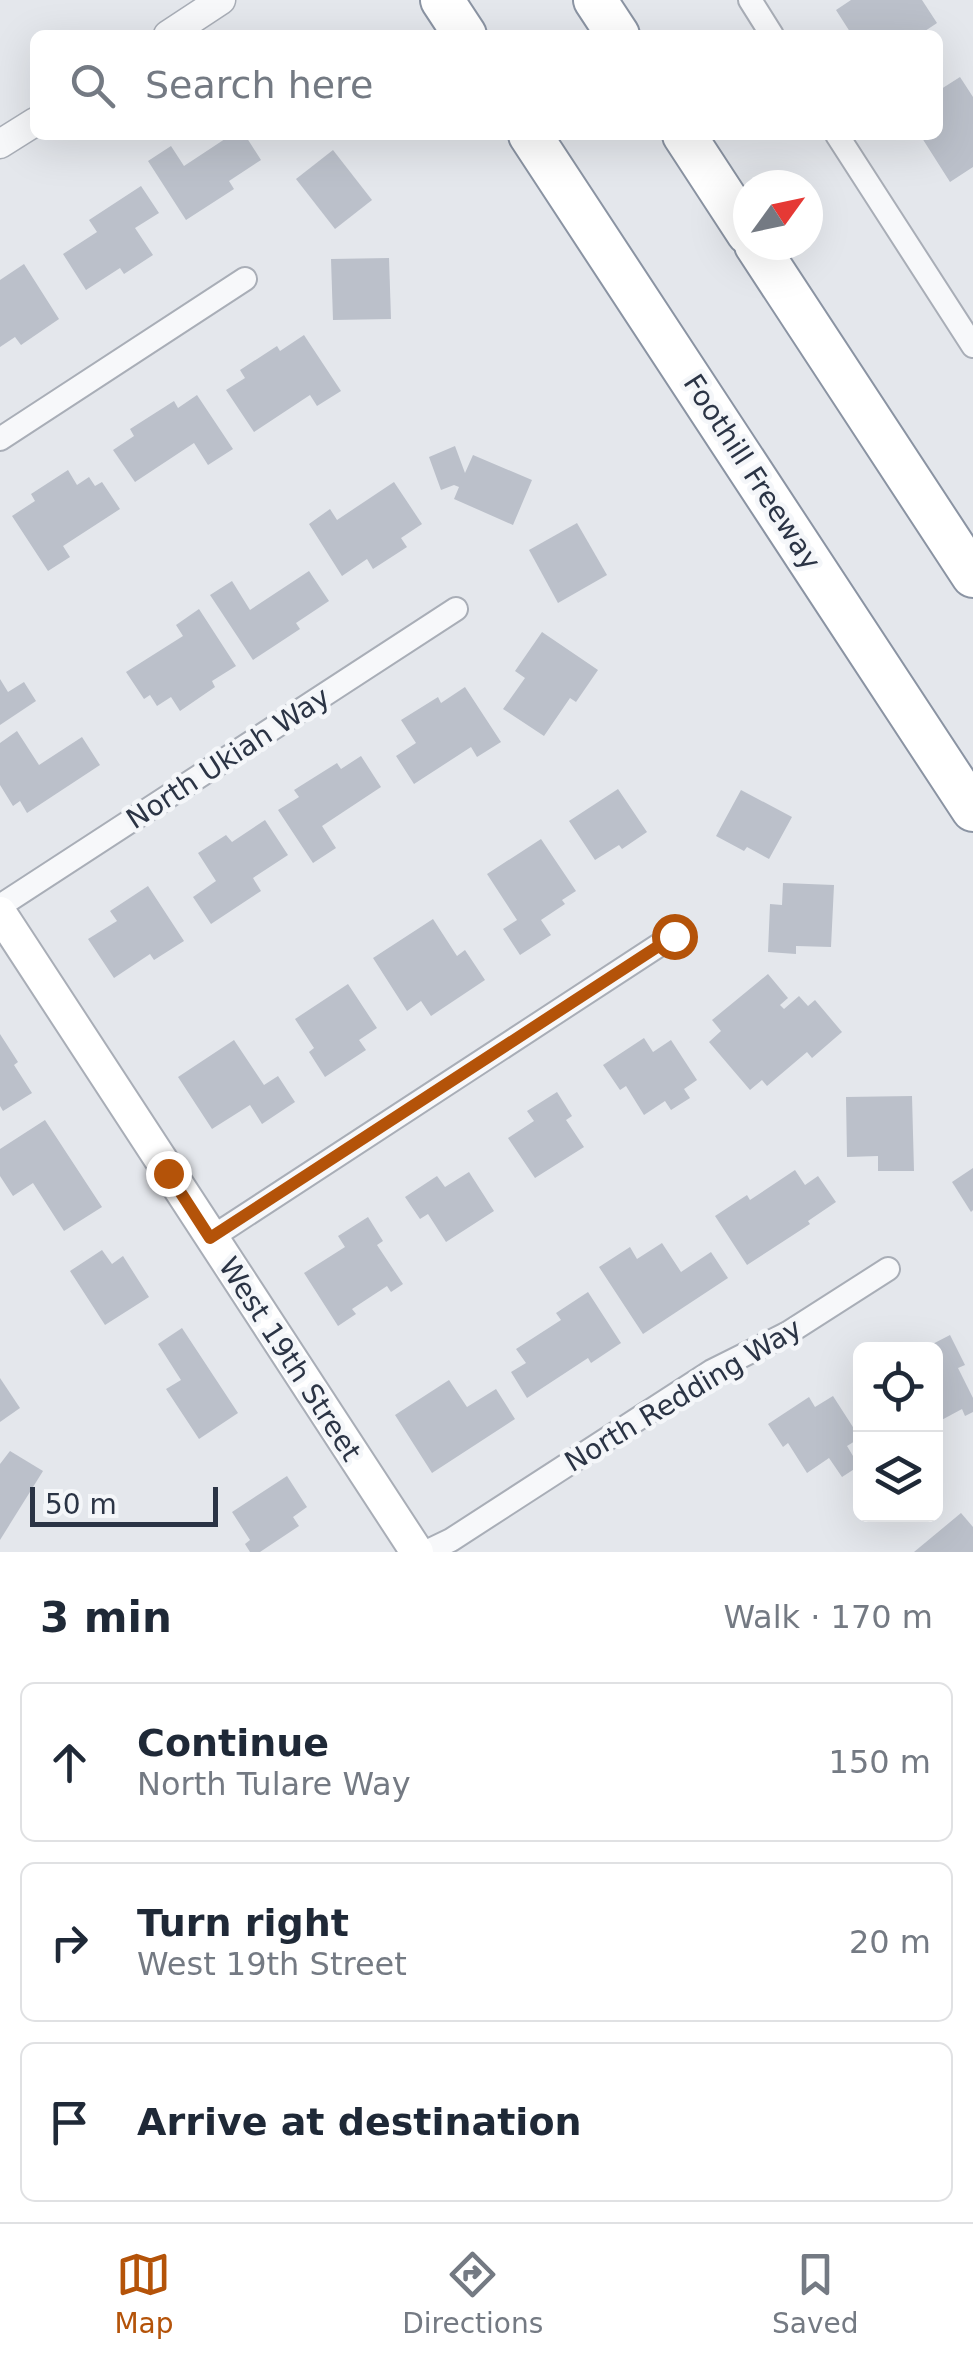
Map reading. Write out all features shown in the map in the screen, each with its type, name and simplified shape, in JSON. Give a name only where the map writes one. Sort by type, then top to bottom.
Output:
[{"type":"highway","points":[[442,0],[462,30]]},
{"type":"highway","points":[[595,0],[615,30]]},
{"type":"highway","name":"Foothill Freeway","points":[[533,140],[973,810]]},
{"type":"highway","points":[[687,140],[733,210]]},
{"type":"highway","points":[[766,260],[973,576]]},
{"type":"main road","name":"West 19th Street","points":[[0,909],[417,1552]]},
{"type":"street","points":[[176,30],[221,0]]},
{"type":"street","points":[[750,0],[769,30]]},
{"type":"street","points":[[0,144],[30,125]]},
{"type":"street","points":[[840,140],[973,346]]},
{"type":"street","points":[[0,439],[245,279]]},
{"type":"street","name":"North Ukiah Way","points":[[0,909],[456,609]]},
{"type":"street","points":[[210,1238],[674,936]]},
{"type":"street","name":"North Redding Way","points":[[426,1552],[451,1540],[712,1371],[788,1333],[888,1269]]},
{"type":"building","points":[[851,0],[922,0],[937,23],[926,30],[849,30],[836,10]]},
{"type":"building","points":[[960,77],[973,97],[973,167],[950,182],[923,140],[943,140],[943,88]]},
{"type":"building","points":[[223,140],[248,140],[261,160],[229,181],[234,189],[186,220],[148,161],[171,146],[184,166]]},
{"type":"building","points":[[333,150],[372,200],[335,229],[296,179]]},
{"type":"building","points":[[141,186],[159,213],[135,228],[153,255],[124,274],[120,268],[86,290],[63,254],[97,232],[89,220]]},
{"type":"building","points":[[389,258],[391,319],[333,320],[331,259]]},
{"type":"building","points":[[24,264],[59,319],[21,345],[15,337],[0,347],[0,280]]},
{"type":"building","points":[[304,335],[341,391],[317,406],[310,395],[254,432],[226,390],[245,378],[240,370],[277,346],[280,351]]},
{"type":"building","points":[[197,395],[233,449],[208,465],[194,443],[135,482],[113,450],[134,436],[130,429],[174,401],[178,408]]},
{"type":"building","points":[[455,446],[465,473],[473,455],[532,480],[513,525],[454,499],[459,487],[441,490],[429,457]]},
{"type":"building","points":[[68,470],[77,485],[89,477],[95,486],[102,482],[120,509],[63,546],[70,557],[48,571],[12,516],[35,501],[31,494]]},
{"type":"building","points":[[394,482],[422,524],[401,538],[407,547],[373,569],[367,559],[342,576],[309,524],[330,509],[337,520]]},
{"type":"building","points":[[577,523],[607,575],[558,603],[529,550]]},
{"type":"building","points":[[309,571],[329,601],[296,623],[300,629],[253,660],[210,595],[232,581],[250,610]]},
{"type":"building","points":[[199,609],[236,666],[212,681],[215,687],[180,711],[171,697],[157,706],[150,695],[144,699],[126,672],[183,636],[176,625]]},
{"type":"building","points":[[542,632],[598,670],[576,702],[570,698],[544,736],[503,709],[525,678],[515,671]]},
{"type":"building","points":[[0,679],[8,692],[24,682],[36,701],[0,725]]},
{"type":"building","points":[[465,687],[501,742],[477,757],[471,747],[414,784],[396,756],[416,743],[401,720],[438,697],[441,703]]},
{"type":"building","points":[[17,731],[39,765],[82,737],[100,765],[27,813],[20,801],[13,806],[0,785],[0,743]]},
{"type":"building","points":[[361,756],[381,787],[322,826],[336,848],[313,863],[278,810],[299,797],[294,790],[337,763],[341,769]]},
{"type":"building","points":[[618,789],[647,832],[622,849],[619,845],[595,860],[569,821]]},
{"type":"building","points":[[741,790],[792,817],[769,859],[716,836]]},
{"type":"building","points":[[265,820],[288,855],[253,878],[261,891],[211,924],[193,897],[216,881],[198,853],[226,835],[232,842]]},
{"type":"building","points":[[541,839],[576,891],[541,920],[551,935],[520,955],[503,929],[517,920],[487,874]]},
{"type":"building","points":[[783,883],[834,885],[831,947],[796,946],[796,954],[768,952],[770,904],[782,905]]},
{"type":"building","points":[[148,886],[184,941],[154,960],[150,954],[114,978],[88,939],[117,921],[110,911]]},
{"type":"building","points":[[433,919],[457,956],[465,950],[485,980],[431,1016],[421,1001],[407,1011],[373,958]]},
{"type":"building","points":[[768,974],[788,998],[780,1005],[784,1009],[799,996],[808,1006],[815,1000],[842,1032],[812,1058],[807,1052],[767,1086],[762,1080],[750,1090],[709,1042],[721,1031],[712,1020]]},
{"type":"building","points":[[348,984],[377,1028],[359,1040],[366,1050],[325,1077],[309,1052],[314,1048],[295,1019]]},
{"type":"building","points":[[0,1034],[32,1093],[3,1111],[0,1106]]},
{"type":"building","points":[[644,1038],[653,1052],[671,1040],[697,1080],[684,1089],[690,1098],[671,1110],[665,1101],[644,1115],[626,1086],[620,1090],[603,1065]]},
{"type":"building","points":[[234,1040],[264,1085],[278,1076],[295,1102],[262,1124],[250,1105],[212,1129],[178,1077]]},
{"type":"building","points":[[557,1092],[572,1116],[566,1120],[584,1147],[535,1178],[508,1138],[534,1121],[527,1111]]},
{"type":"building","points":[[912,1096],[914,1171],[878,1171],[878,1156],[847,1157],[846,1097]]},
{"type":"building","points":[[45,1120],[102,1207],[64,1231],[33,1183],[13,1196],[0,1176],[0,1149]]},
{"type":"building","points":[[973,1168],[973,1210],[971,1212],[952,1182]]},
{"type":"building","points":[[795,1170],[805,1185],[818,1176],[836,1202],[747,1265],[715,1216],[747,1195],[750,1200]]},
{"type":"building","points":[[469,1172],[494,1211],[446,1242],[428,1214],[420,1219],[405,1197],[437,1176],[445,1187]]},
{"type":"building","points":[[368,1217],[383,1241],[377,1245],[403,1284],[391,1292],[387,1286],[352,1309],[356,1314],[338,1326],[304,1273],[345,1247],[338,1236]]},
{"type":"building","points":[[662,1243],[681,1272],[711,1252],[728,1278],[643,1334],[599,1267],[630,1247],[637,1259]]},
{"type":"building","points":[[102,1250],[112,1264],[123,1256],[149,1297],[105,1325],[70,1271]]},
{"type":"building","points":[[588,1292],[621,1343],[591,1363],[588,1358],[527,1398],[511,1372],[526,1363],[516,1349],[561,1320],[556,1313]]},
{"type":"building","points":[[182,1328],[238,1413],[199,1439],[166,1389],[181,1380],[158,1344]]},
{"type":"building","points":[[950,1335],[965,1365],[958,1368],[973,1398],[973,1412],[965,1416],[962,1409],[943,1419],[943,1342],[936,1342]]},
{"type":"building","points":[[0,1378],[20,1408],[0,1422]]},
{"type":"building","points":[[449,1380],[467,1407],[496,1389],[515,1419],[432,1473],[395,1415]]},
{"type":"building","points":[[833,1396],[853,1427],[853,1442],[847,1446],[853,1456],[853,1470],[842,1477],[829,1458],[807,1473],[788,1443],[783,1447],[768,1424],[809,1397],[815,1407]]},
{"type":"building","points":[[10,1451],[43,1471],[0,1540],[0,1464]]},
{"type":"building","points":[[287,1476],[307,1507],[293,1517],[299,1526],[260,1552],[250,1552],[245,1544],[250,1540],[232,1512]]},
{"type":"building","points":[[961,1513],[973,1527],[973,1552],[914,1552]]},
{"type":"route","points":[[168,1173],[210,1238],[674,936]]}]
